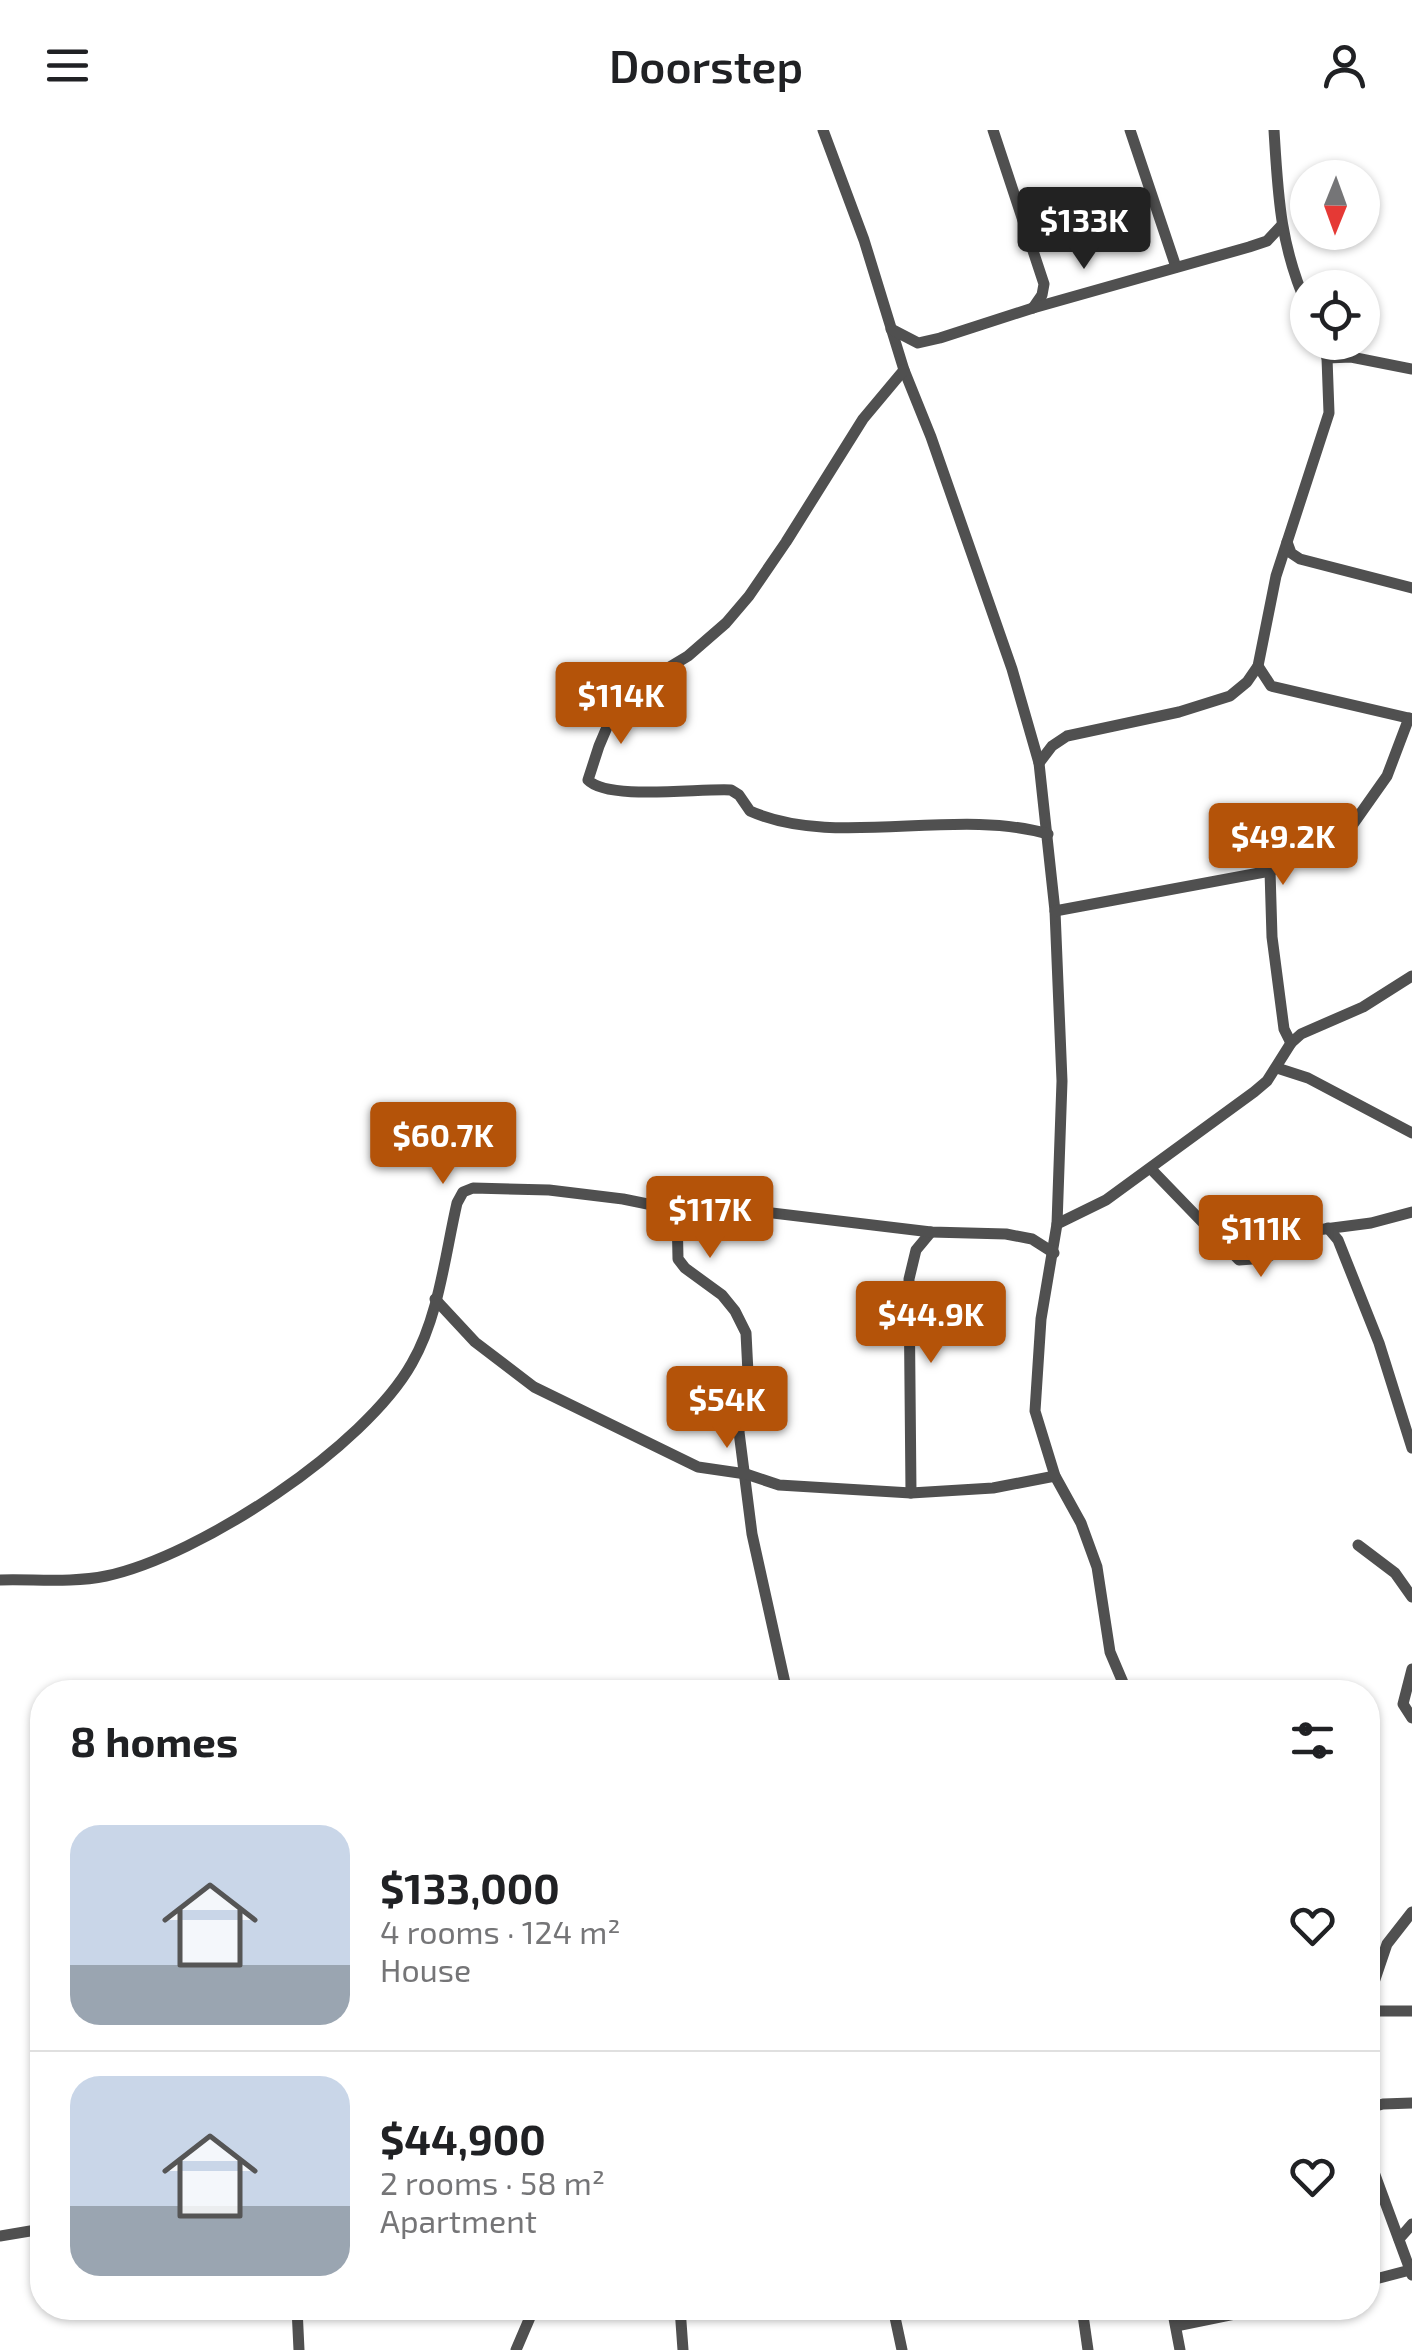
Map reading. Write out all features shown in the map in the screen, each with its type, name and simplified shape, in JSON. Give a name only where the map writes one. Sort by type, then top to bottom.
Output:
[{"type":"street","points":[[823,130],[1006,653],[1039,763],[1055,911],[1062,1080],[1057,1224],[1041,1320],[1035,1412],[1055,1476],[1081,1523],[1097,1567],[1110,1652],[1122,1680]]},
{"type":"street","points":[[992,130],[1044,284],[1033,308]]},
{"type":"street","points":[[1130,130],[1176,267]]},
{"type":"street","points":[[1274,130],[1281,226],[1294,270]]},
{"type":"street","points":[[1048,834],[1001,824],[804,825],[750,811],[732,790],[638,791],[602,788],[588,780],[599,746],[625,694],[688,656],[738,610],[863,419],[918,343],[1267,240],[1281,226]]},
{"type":"street","points":[[1267,240],[1286,248]]},
{"type":"street","points":[[891,329],[918,343]]},
{"type":"street","points":[[1039,763],[1052,746],[1067,736],[1179,712],[1230,696],[1247,682],[1258,666],[1287,542],[1328,413],[1328,360]]},
{"type":"street","points":[[1365,360],[1412,370]]},
{"type":"street","points":[[1287,542],[1291,553],[1300,559],[1412,588]]},
{"type":"street","points":[[1055,911],[1270,871],[1326,848],[1350,827],[1387,776],[1411,719],[1271,686],[1258,666]]},
{"type":"street","points":[[1270,871],[1284,1030],[1291,1043]]},
{"type":"street","points":[[1057,1224],[1106,1200],[1267,1081],[1301,1034],[1363,1007],[1412,976]]},
{"type":"street","points":[[1277,1068],[1308,1078],[1412,1133]]},
{"type":"street","points":[[1151,1169],[1239,1260],[1266,1258],[1328,1228],[1412,1212]]},
{"type":"street","points":[[0,1580],[107,1576],[191,1543],[314,1468],[357,1432],[412,1364],[424,1338],[457,1203],[464,1192],[473,1188],[568,1192],[677,1210],[739,1209],[931,1232],[1021,1236],[1054,1253]]},
{"type":"street","points":[[677,1210],[678,1259],[722,1295],[746,1333],[748,1373],[738,1432],[762,1588],[784,1680]]},
{"type":"street","points":[[1328,1228],[1338,1240],[1372,1326],[1412,1448]]},
{"type":"street","points":[[910,1493],[909,1279],[916,1250],[931,1232]]},
{"type":"street","points":[[435,1298],[474,1342],[534,1388],[684,1462],[779,1485],[910,1493],[993,1488],[1055,1476]]},
{"type":"street","points":[[1358,1545],[1395,1572],[1412,1597]]},
{"type":"street","points":[[1412,1669],[1403,1704],[1412,1718]]},
{"type":"street","points":[[1380,1959],[1412,1912]]},
{"type":"street","points":[[1380,2011],[1412,2010]]},
{"type":"street","points":[[1380,2107],[1412,2103]]},
{"type":"street","points":[[1380,2199],[1411,2272],[1380,2278]]},
{"type":"street","points":[[1399,2239],[1412,2224]]},
{"type":"street","points":[[0,2236],[30,2231]]},
{"type":"street","points":[[297,2320],[299,2350]]},
{"type":"street","points":[[516,2350],[529,2320]]},
{"type":"street","points":[[681,2320],[683,2350]]},
{"type":"street","points":[[895,2320],[902,2350]]},
{"type":"street","points":[[1084,2320],[1088,2350]]},
{"type":"street","points":[[1175,2320],[1180,2350]]},
{"type":"street","points":[[1176,2326],[1205,2320]]}]
